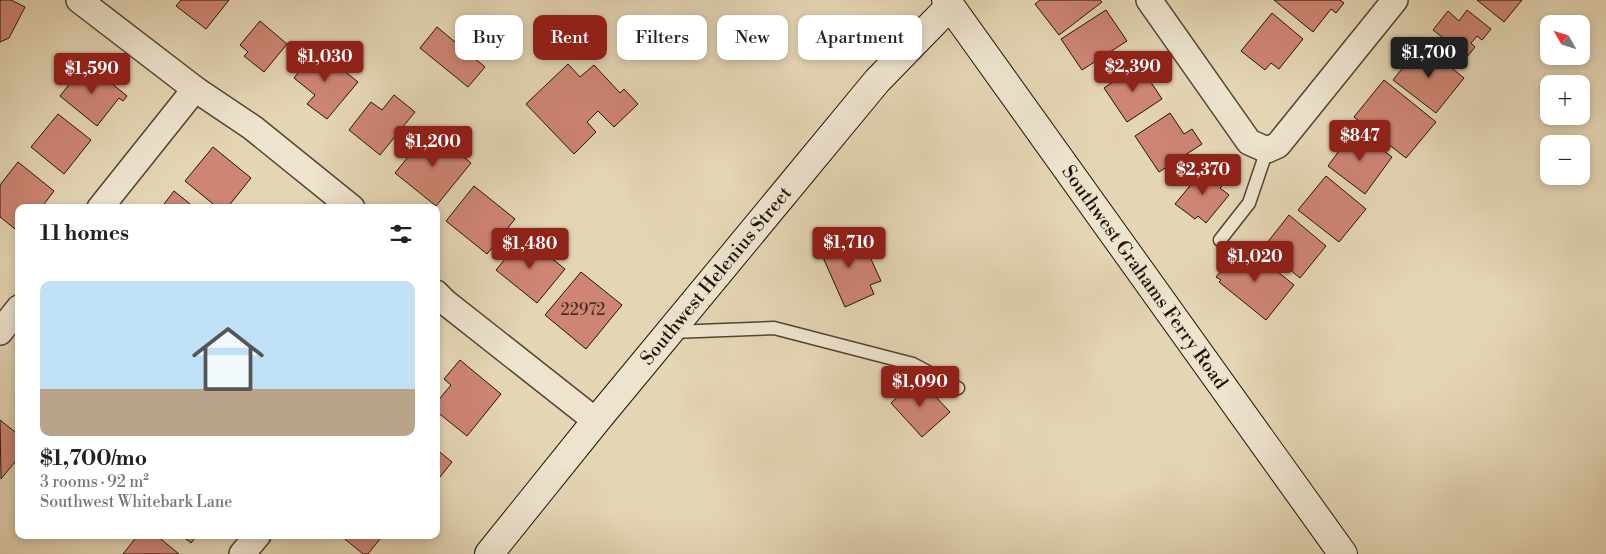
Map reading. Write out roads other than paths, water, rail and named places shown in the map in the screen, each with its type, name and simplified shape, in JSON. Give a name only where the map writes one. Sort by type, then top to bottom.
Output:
[{"type":"street","points":[[79,0],[194,90],[253,128],[347,204]]},
{"type":"street","points":[[1149,0],[1249,142],[1267,150],[1278,145],[1394,0]]},
{"type":"street","name":"Southwest Helenius Street","points":[[489,554],[669,332],[877,81],[950,2]]},
{"type":"street","name":"Southwest Grahams Ferry Road","points":[[950,2],[1343,554]]},
{"type":"street","points":[[103,204],[194,90]]},
{"type":"street","points":[[440,304],[596,421]]},
{"type":"street","points":[[0,332],[15,313]]},
{"type":"street","points":[[242,554],[255,539]]},
{"type":"lane","points":[[1220,240],[1249,204],[1267,150]]},
{"type":"lane","points":[[669,332],[774,328],[913,364],[958,388]]}]
